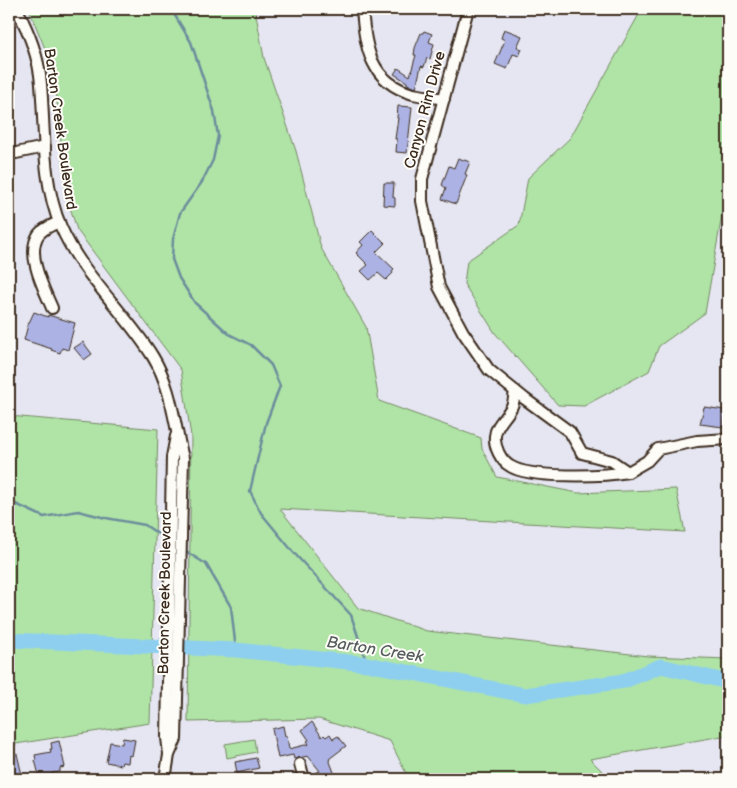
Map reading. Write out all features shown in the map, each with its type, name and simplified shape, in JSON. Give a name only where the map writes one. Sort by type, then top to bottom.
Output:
[{"type":"street","name":"Barton Creek Boulevard","points":[[17,9],[35,49],[41,82],[50,189],[59,222],[78,257],[154,358],[165,381],[171,400],[178,458],[172,738],[165,779]]},
{"type":"street","points":[[362,9],[364,39],[372,61],[385,80],[412,94],[444,99]]},
{"type":"street","name":"Canyon Rim Drive","points":[[468,9],[425,161],[422,179],[422,201],[439,287],[464,332],[489,370],[570,432],[582,453],[612,462],[628,472]]},
{"type":"street","points":[[16,153],[45,146]]},
{"type":"street","points":[[52,308],[34,260],[35,242],[44,229],[59,222]]},
{"type":"street","points":[[515,391],[513,405],[497,430],[495,438],[502,458],[510,466],[521,471],[564,476],[614,475],[628,472],[647,462],[658,449],[697,441],[728,439]]},
{"type":"street","points":[[300,764],[304,779]]},
{"type":"green space","points":[[29,9],[255,9],[264,58],[296,151],[321,248],[366,327],[379,401],[481,438],[482,449],[497,477],[578,493],[676,489],[685,532],[280,509],[358,608],[427,631],[648,656],[728,659],[728,735],[590,759],[610,779],[409,779],[390,741],[319,719],[188,722],[191,436],[181,370],[77,230],[66,194],[54,71]]},
{"type":"green space","points":[[642,9],[728,9],[728,180],[705,313],[659,346],[649,371],[584,406],[558,405],[495,333],[464,284],[467,261],[519,225],[528,178],[570,138]]},
{"type":"green space","points":[[9,416],[158,429],[150,723],[9,745]]},
{"type":"green space","points":[[254,739],[256,752],[227,758],[225,744]]},
{"type":"building","points":[[504,29],[522,36],[517,47],[522,49],[519,56],[513,54],[507,69],[495,64],[505,40],[501,38]]},
{"type":"building","points":[[424,31],[432,34],[429,42],[434,44],[430,59],[427,58],[424,67],[421,66],[416,88],[394,74],[398,68],[410,76],[416,55],[414,55],[415,48],[421,33]]},
{"type":"building","points":[[398,106],[412,107],[407,153],[396,152],[397,139],[395,139]]},
{"type":"building","points":[[458,158],[470,162],[456,204],[442,199],[446,188],[442,185],[449,166],[454,168]]},
{"type":"building","points":[[384,183],[394,183],[393,197],[395,198],[395,206],[383,205]]},
{"type":"building","points":[[372,230],[385,243],[376,252],[394,269],[393,273],[386,280],[378,273],[370,280],[361,271],[368,265],[356,253],[363,245],[360,242]]},
{"type":"building","points":[[34,312],[75,323],[68,350],[62,348],[60,353],[24,340]]},
{"type":"building","points":[[83,342],[92,354],[84,360],[74,348]]},
{"type":"building","points":[[704,407],[725,410],[723,427],[700,424]]},
{"type":"building","points":[[312,722],[322,737],[330,734],[333,739],[338,736],[346,746],[329,759],[335,775],[330,779],[329,777],[318,779],[315,773],[320,771],[308,756],[294,759],[293,755],[278,758],[272,729],[283,726],[289,749],[309,744],[307,741],[309,740],[302,730]]},
{"type":"building","points":[[123,738],[135,740],[132,756],[129,755],[128,763],[122,762],[121,765],[106,762],[110,742],[122,744]]},
{"type":"building","points":[[59,741],[65,767],[60,768],[60,772],[52,773],[53,779],[40,779],[35,755],[51,752],[51,743]]},
{"type":"building","points":[[17,754],[23,779],[9,779],[9,756]]},
{"type":"building","points":[[256,758],[259,768],[237,773],[235,762]]},
{"type":"waterway","points":[[171,9],[191,42],[214,111],[218,136],[213,160],[202,182],[180,213],[173,239],[172,259],[179,278],[195,303],[229,334],[251,345],[271,365],[280,386],[266,423],[250,491],[261,513],[294,553],[351,615],[367,664]]},
{"type":"waterway","points":[[9,501],[44,517],[78,511],[145,525],[167,540]]},
{"type":"waterway","points":[[185,551],[206,564],[231,607],[236,650]]},
{"type":"waterway","name":"Barton Creek","points":[[9,640],[236,650],[367,664],[525,695],[624,681],[661,666],[728,682]]}]
